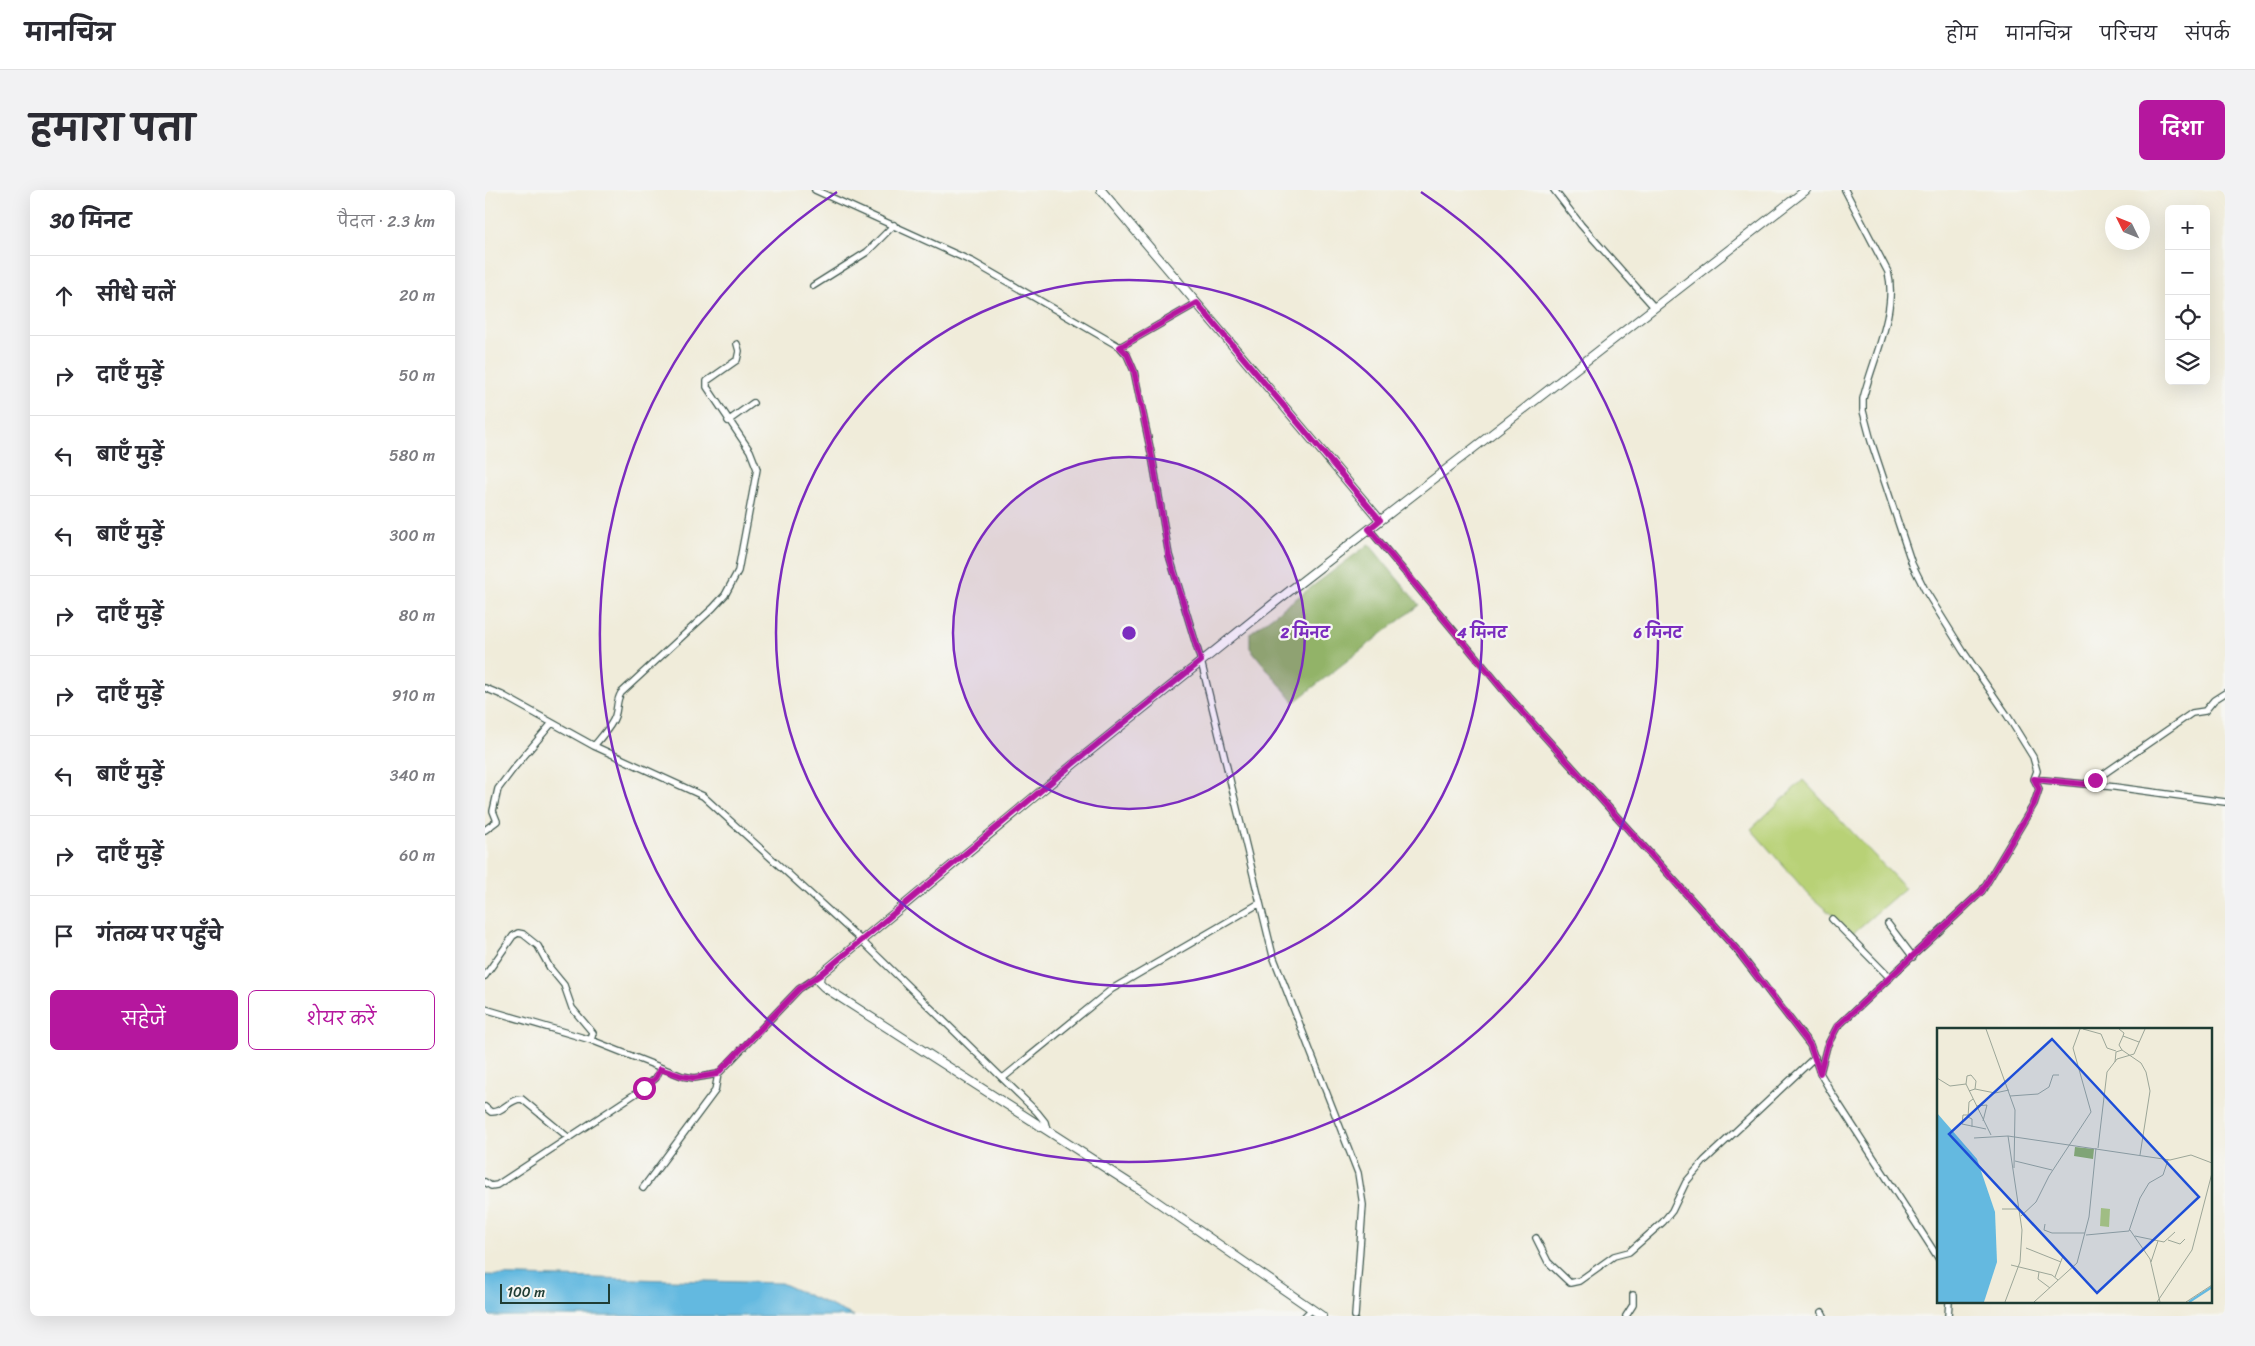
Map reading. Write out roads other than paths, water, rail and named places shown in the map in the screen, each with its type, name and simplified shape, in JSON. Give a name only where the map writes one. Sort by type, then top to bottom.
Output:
[{"type":"main road","points":[[1101,190],[1380,520]]},
{"type":"main road","points":[[1322,1316],[1140,1190],[824,987],[819,982],[820,975],[1201,661],[1806,190]]},
{"type":"street","points":[[815,190],[973,262],[1120,347],[1127,354],[1134,371],[1153,462],[1169,556],[1201,661],[1273,956],[1359,1172],[1363,1206],[1355,1316]]},
{"type":"street","points":[[1554,190],[1654,307]]},
{"type":"street","points":[[1820,1073],[1827,1046],[1837,1027],[1891,978],[1988,884],[2034,804],[2039,789],[2034,779],[2037,771],[2033,757],[1963,651],[1925,590],[1912,564],[1871,441],[1863,411],[1863,399],[1889,307],[1891,284],[1888,272],[1845,190]]},
{"type":"street","points":[[813,286],[867,252],[894,225]]},
{"type":"street","points":[[1120,347],[1197,303]]},
{"type":"street","points":[[594,746],[613,720],[616,714],[615,706],[621,693],[713,608],[725,595],[738,571],[757,469],[750,451],[728,421],[707,387],[707,381],[737,360],[739,355],[737,344]]},
{"type":"street","points":[[728,421],[753,403]]},
{"type":"street","points":[[1369,529],[1510,698],[1736,949],[1810,1045],[1820,1073],[1937,1257]]},
{"type":"street","points":[[485,688],[502,695],[594,746],[703,796],[861,940],[1041,1116],[1047,1130]]},
{"type":"street","points":[[2084,784],[2095,780],[2192,713],[2205,711],[2214,700],[2225,693]]},
{"type":"street","points":[[485,830],[498,819],[493,809],[502,784],[552,723]]},
{"type":"street","points":[[2034,779],[2225,802]]},
{"type":"street","points":[[1003,1078],[1112,988],[1260,903]]},
{"type":"street","points":[[1832,920],[1891,978]]},
{"type":"street","points":[[1888,924],[1913,957]]},
{"type":"street","points":[[485,976],[513,936],[518,933],[523,934],[538,946],[550,968],[565,985],[572,1008],[593,1033],[591,1040]]},
{"type":"street","points":[[485,1008],[591,1040],[660,1069],[694,1078],[717,1074],[799,989],[820,975]]},
{"type":"street","points":[[1536,1238],[1545,1257],[1566,1280],[1574,1284],[1614,1256],[1629,1252],[1663,1222],[1672,1211],[1691,1176],[1743,1124],[1815,1057]]},
{"type":"street","points":[[485,1182],[491,1186],[497,1184],[569,1138],[644,1088],[656,1078],[660,1069]]},
{"type":"street","points":[[643,1188],[715,1090],[717,1074]]},
{"type":"street","points":[[485,1107],[491,1112],[497,1112],[513,1101],[522,1098],[569,1138]]},
{"type":"street","points":[[1626,1316],[1633,1305],[1633,1295]]},
{"type":"street","points":[[1305,1316],[1312,1309]]},
{"type":"water","points":[[485,1275],[781,1283],[854,1316],[485,1316]]}]
